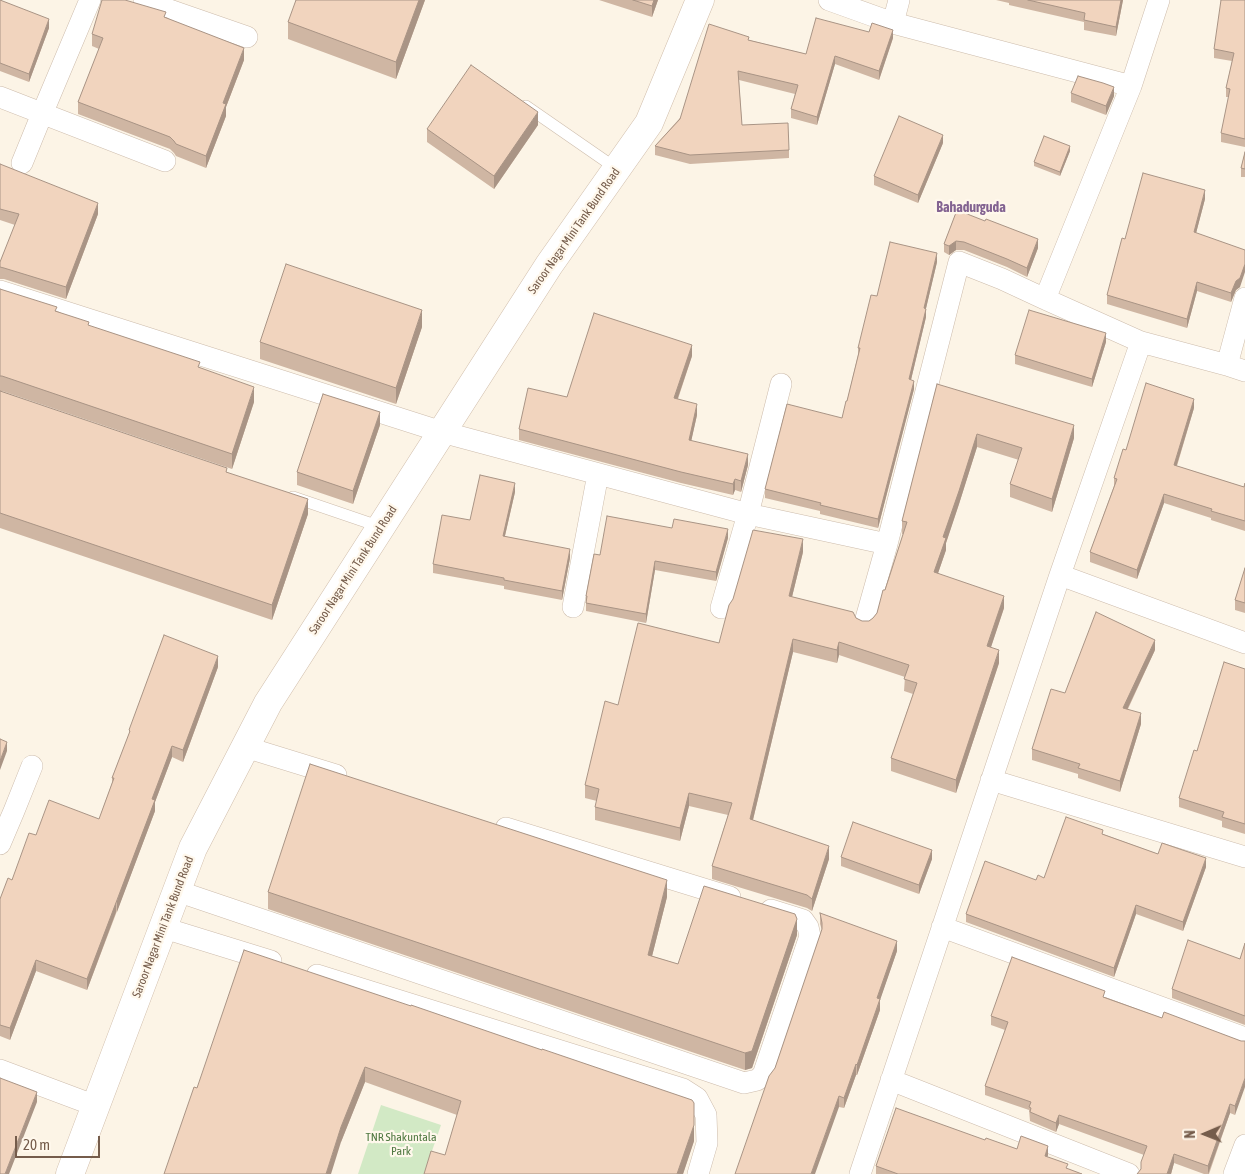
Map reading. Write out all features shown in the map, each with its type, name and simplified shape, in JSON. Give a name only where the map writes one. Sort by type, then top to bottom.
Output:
[{"type":"main road","name":"Saroor Nagar Mini Tank Bund Road","points":[[70,1174],[193,848],[268,703],[549,265],[649,123],[700,0]]},
{"type":"street","points":[[22,163],[90,0]]},
{"type":"street","points":[[144,0],[247,37]]},
{"type":"street","points":[[829,0],[893,23],[1131,86]]},
{"type":"street","points":[[893,23],[899,0]]},
{"type":"street","points":[[1044,299],[1131,86],[1160,0]]},
{"type":"street","points":[[0,97],[165,161]]},
{"type":"street","points":[[865,622],[887,544],[959,262],[1002,278],[1044,299],[1141,342],[1236,368],[1244,308]]},
{"type":"street","points":[[0,292],[442,432],[748,514],[887,544]]},
{"type":"street","points":[[860,1174],[991,780],[1141,342]]},
{"type":"street","points":[[721,608],[748,514],[781,384]]},
{"type":"street","points":[[573,607],[598,474]]},
{"type":"street","points":[[1060,576],[1245,643]]},
{"type":"street","points":[[245,748],[353,781]]},
{"type":"street","points":[[0,844],[7,809],[32,766]]},
{"type":"street","points":[[991,780],[1245,857]]},
{"type":"street","points":[[177,891],[744,1083],[757,1080],[763,1075],[810,936],[808,927],[803,920],[484,821]]},
{"type":"street","points":[[942,927],[1245,1038]]},
{"type":"street","points":[[164,928],[683,1089],[697,1098],[706,1115],[707,1143],[698,1174]]},
{"type":"street","points":[[0,1070],[96,1106]]},
{"type":"street","points":[[891,1080],[1128,1174]]},
{"type":"street","points":[[1234,1174],[1245,1145]]},
{"type":"lane","points":[[515,99],[617,169]]},
{"type":"lane","points":[[280,493],[381,527]]},
{"type":"green space","name":"TNR Shakuntala Park","points":[[381,1105],[441,1125],[424,1174],[358,1174]]},
{"type":"building","points":[[0,0],[49,19],[29,74],[0,63]]},
{"type":"building","points":[[102,0],[125,0],[166,12],[164,17],[244,48],[223,103],[226,104],[206,156],[176,144],[170,137],[78,102],[103,38],[92,34]]},
{"type":"building","points":[[296,0],[419,0],[396,62],[288,22]]},
{"type":"building","points":[[633,0],[654,0],[652,6]]},
{"type":"building","points":[[1028,0],[1121,0],[1116,27],[1084,20],[1085,13]]},
{"type":"building","points":[[1221,0],[1245,0],[1245,139],[1221,133],[1230,89],[1226,88],[1234,53],[1214,49]]},
{"type":"building","points":[[816,18],[869,32],[872,23],[893,30],[879,71],[835,56],[817,117],[791,109],[798,85],[738,71],[742,125],[788,123],[789,150],[690,155],[655,146],[680,119],[709,24],[749,37],[748,40],[806,54]]},
{"type":"building","points":[[471,65],[538,112],[494,176],[427,129]]},
{"type":"building","points":[[1078,76],[1114,87],[1106,106],[1071,93]]},
{"type":"building","points":[[899,116],[943,135],[918,195],[874,176]]},
{"type":"building","points":[[1044,136],[1070,146],[1060,172],[1034,162]]},
{"type":"building","points":[[1245,152],[1245,169],[1241,168]]},
{"type":"building","points":[[0,164],[98,203],[66,287],[0,267],[0,262],[19,214],[0,209]]},
{"type":"building","points":[[1143,173],[1205,190],[1194,232],[1245,250],[1245,264],[1240,278],[1236,281],[1231,293],[1197,282],[1187,319],[1107,295],[1122,238],[1125,239]]},
{"type":"building","points":[[957,210],[1038,239],[1027,268],[964,242],[956,241],[949,246],[944,244]]},
{"type":"building","points":[[890,242],[937,253],[909,379],[914,381],[878,519],[765,489],[787,404],[842,418],[871,295],[877,296]]},
{"type":"building","points":[[286,264],[422,310],[396,388],[260,342]]},
{"type":"building","points":[[0,289],[57,307],[55,311],[89,322],[88,325],[200,362],[198,367],[254,387],[232,454],[0,376]]},
{"type":"building","points":[[1029,310],[1106,333],[1092,379],[1015,355]]},
{"type":"building","points":[[594,313],[692,345],[674,398],[697,404],[689,440],[748,454],[741,481],[735,479],[733,484],[681,472],[519,429],[528,388],[567,397]]},
{"type":"building","points":[[1146,383],[1194,399],[1174,465],[1244,487],[1245,483],[1245,521],[1164,494],[1137,570],[1090,552],[1117,479],[1114,478],[1123,449],[1126,450]]},
{"type":"building","points":[[937,384],[1074,425],[1052,499],[1010,484],[1022,448],[977,434],[943,537],[946,538],[934,572],[1004,596],[987,646],[999,650],[956,780],[891,758],[917,683],[904,679],[909,665],[839,642],[837,650],[793,639],[750,819],[829,846],[812,899],[807,895],[712,866],[732,803],[689,793],[680,828],[595,807],[599,789],[585,785],[605,701],[618,705],[638,623],[719,643],[753,530],[803,539],[789,596],[853,612],[856,618],[862,621],[869,621],[873,618],[877,613],[883,590],[885,590],[907,522],[902,521]]},
{"type":"building","points":[[0,391],[227,468],[226,472],[308,499],[272,605],[0,513]]},
{"type":"building","points":[[323,394],[380,412],[353,491],[297,472]]},
{"type":"building","points":[[480,475],[515,483],[503,536],[570,549],[562,591],[433,564],[442,515],[470,520]]},
{"type":"building","points":[[607,516],[672,528],[674,519],[728,529],[716,572],[655,561],[646,614],[586,603],[594,554],[600,555]]},
{"type":"building","points":[[1245,568],[1245,603],[1235,600]]},
{"type":"building","points":[[1096,612],[1155,640],[1123,708],[1141,713],[1120,781],[1078,768],[1080,764],[1032,749],[1051,689],[1065,693]]},
{"type":"building","points":[[164,635],[218,656],[183,750],[172,746],[152,799],[155,800],[87,979],[36,960],[10,1028],[0,1025],[0,899],[8,878],[12,880],[29,833],[36,835],[49,800],[99,819]]},
{"type":"building","points":[[1224,662],[1245,669],[1245,824],[1222,817],[1224,812],[1179,798],[1194,750],[1197,751]]},
{"type":"building","points":[[0,739],[7,742],[0,761]]},
{"type":"building","points":[[310,764],[667,880],[648,955],[678,964],[704,886],[795,914],[797,919],[752,1051],[745,1053],[268,892]]},
{"type":"building","points":[[1066,817],[1103,830],[1102,834],[1158,854],[1162,843],[1206,858],[1183,922],[1136,905],[1114,968],[966,914],[985,861],[1036,880],[1038,875],[1044,878]]},
{"type":"building","points":[[853,822],[932,850],[919,885],[841,857]]},
{"type":"building","points":[[820,913],[897,941],[877,998],[880,999],[844,1098],[839,1096],[811,1174],[735,1174],[769,1076],[775,1068],[822,929]]},
{"type":"building","points":[[1188,940],[1240,959],[1245,943],[1245,1016],[1172,989]]},
{"type":"building","points":[[244,950],[692,1100],[694,1103],[694,1125],[677,1174],[424,1174],[431,1151],[445,1155],[461,1101],[365,1067],[341,1127],[326,1174],[164,1174],[194,1087],[197,1088]]},
{"type":"building","points":[[1012,957],[1105,991],[1103,997],[1162,1018],[1164,1012],[1245,1041],[1245,1078],[1235,1106],[1230,1104],[1208,1166],[1174,1154],[1167,1174],[1137,1174],[1141,1169],[1141,1162],[1147,1146],[1059,1115],[1056,1123],[1030,1112],[1031,1102],[985,1086],[1008,1022],[991,1016]]},
{"type":"building","points":[[0,1078],[37,1092],[5,1174],[0,1174]]},
{"type":"building","points":[[896,1108],[985,1140],[986,1138],[1017,1149],[1021,1136],[1048,1146],[1045,1156],[1068,1164],[1066,1168],[1082,1174],[898,1174],[876,1166]]},
{"type":"district","name":"Bahadurguda","points":[[971,208]]}]
